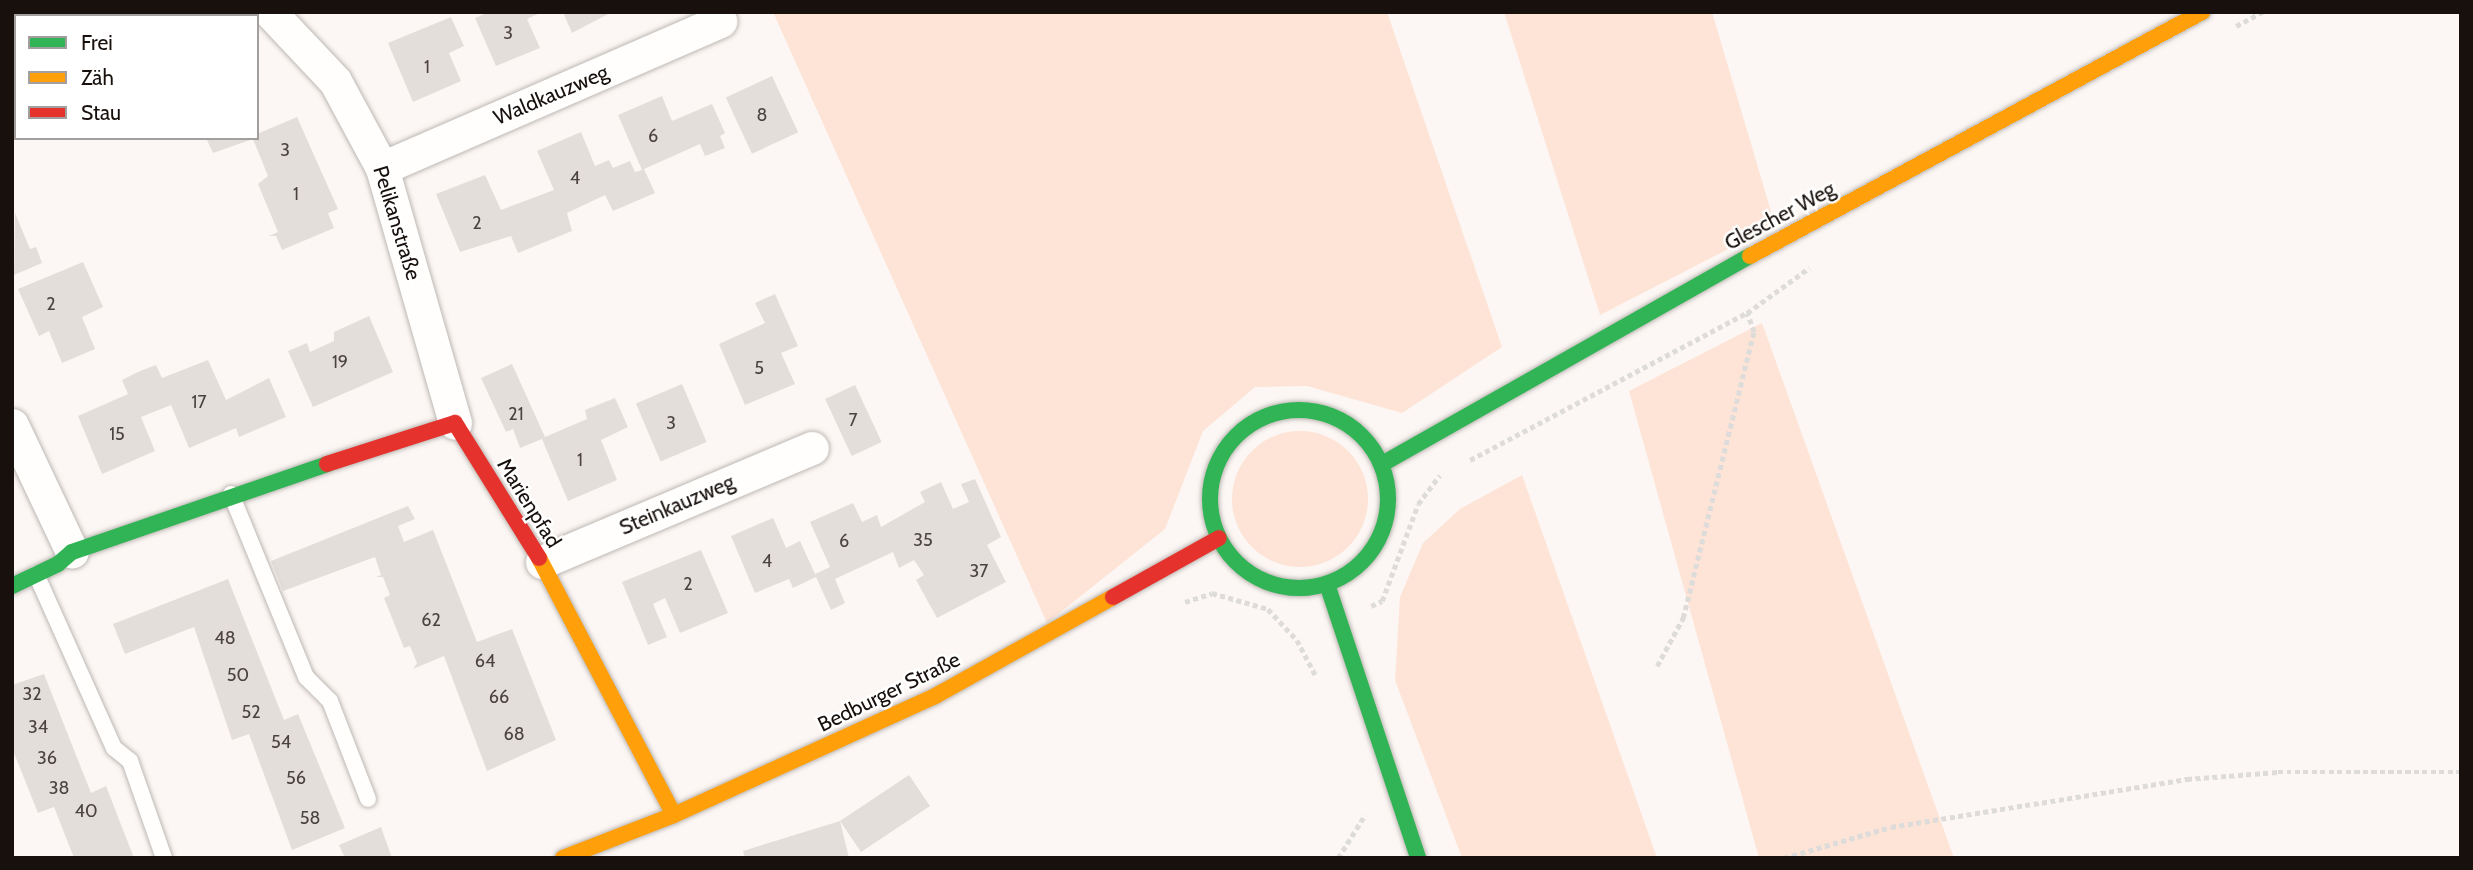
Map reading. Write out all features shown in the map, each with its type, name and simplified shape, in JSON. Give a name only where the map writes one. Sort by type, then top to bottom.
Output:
[{"type":"street","name":"Pelikanstraße","points":[[270,12],[335,81],[382,168],[455,423]]},
{"type":"street","name":"Glescher Weg","points":[[1382,464],[1450,429],[1662,303],[2202,12]]},
{"type":"street","name":"Waldkauzweg","points":[[382,168],[720,21]]},
{"type":"street","points":[[1282,411],[1324,413],[1347,423],[1368,442],[1382,464],[1389,497],[1384,527],[1371,552],[1351,572],[1326,584],[1296,588],[1269,583],[1234,560],[1219,538],[1212,517],[1211,487],[1219,460],[1237,435],[1262,418],[1282,411]]},
{"type":"street","points":[[12,586],[72,552],[231,494],[455,423]]},
{"type":"street","name":"Marienpfad","points":[[455,423],[542,562],[674,815]]},
{"type":"street","points":[[12,425],[72,552]]},
{"type":"street","name":"Steinkauzweg","points":[[542,562],[812,448]]},
{"type":"street","name":"Bedburger Straße","points":[[563,858],[674,815],[935,696],[1219,538]]},
{"type":"street","points":[[1326,584],[1418,858]]},
{"type":"lane","points":[[231,494],[306,677],[330,701],[368,799]]},
{"type":"lane","points":[[36,574],[114,748],[130,761],[164,858]]},
{"type":"path","points":[[1465,462],[1747,313],[1754,332],[1683,618],[1657,666]]},
{"type":"path","points":[[1297,640],[1382,601],[1418,505],[1441,475],[1453,468]]},
{"type":"path","points":[[1783,858],[1891,827],[2187,779],[2278,772],[2461,772]]},
{"type":"path","points":[[1338,858],[1367,811]]},
{"type":"shaded area","points":[[773,12],[1387,12],[1502,347],[1402,413],[1307,386],[1255,387],[1203,431],[1165,529],[1047,623]]},
{"type":"shaded area","points":[[1504,12],[1712,12],[1775,225],[1600,315]]},
{"type":"shaded area","points":[[1762,323],[1954,858],[1759,858],[1629,391]]},
{"type":"shaded area","points":[[1300,431],[1326,436],[1348,451],[1363,473],[1368,499],[1363,525],[1348,547],[1326,562],[1300,567],[1274,562],[1252,547],[1237,525],[1232,499],[1237,473],[1252,451],[1274,436]]},
{"type":"shaded area","points":[[1522,475],[1657,858],[1462,858],[1395,680],[1400,597],[1423,543],[1460,509]]},
{"type":"building","points":[[22,12],[78,12],[74,14]]},
{"type":"building","points":[[115,12],[156,12],[156,14]]},
{"type":"building","points":[[206,12],[206,14],[184,14]]},
{"type":"building","points":[[489,12],[542,12],[527,19],[540,48],[496,66],[475,18]]},
{"type":"building","points":[[563,12],[612,12],[572,33]]},
{"type":"building","points":[[451,17],[464,46],[449,53],[461,81],[413,102],[388,43]]},
{"type":"building","points":[[772,76],[798,132],[752,154],[726,98]]},
{"type":"building","points":[[662,96],[672,121],[712,104],[725,133],[720,136],[725,148],[705,156],[700,144],[644,169],[655,193],[613,211],[605,195],[567,213],[572,231],[518,253],[511,236],[460,252],[436,194],[485,175],[501,210],[554,190],[537,151],[581,132],[595,166],[609,160],[613,168],[630,161],[635,172],[642,170],[618,115]]},
{"type":"building","points":[[297,117],[338,209],[328,213],[334,228],[282,250],[276,236],[269,236],[278,232],[258,184],[268,176],[253,140],[259,140],[259,133]]},
{"type":"building","points":[[207,140],[250,140],[213,153]]},
{"type":"building","points":[[15,213],[30,249],[36,247],[42,263],[14,275]]},
{"type":"building","points":[[83,262],[103,307],[82,317],[95,349],[62,363],[49,331],[39,336],[18,289]]},
{"type":"building","points":[[775,294],[798,346],[781,353],[795,384],[745,405],[719,344],[765,323],[755,303]]},
{"type":"building","points":[[369,316],[393,372],[313,407],[288,351],[307,343],[310,352],[334,341],[334,332]]},
{"type":"building","points":[[208,360],[226,400],[269,378],[286,417],[239,437],[236,428],[189,448],[171,405],[141,417],[155,451],[102,474],[78,416],[128,394],[122,380],[140,371],[156,365],[162,378]]},
{"type":"building","points":[[512,364],[545,437],[587,419],[585,410],[615,398],[628,427],[601,440],[617,480],[568,501],[542,439],[520,448],[513,429],[506,432],[481,378]]},
{"type":"building","points":[[682,384],[707,442],[661,462],[636,404]]},
{"type":"building","points":[[855,385],[882,442],[852,456],[825,399]]},
{"type":"building","points":[[975,479],[1001,537],[987,545],[1006,582],[937,618],[916,580],[924,575],[914,560],[899,568],[893,552],[835,579],[845,603],[831,610],[816,577],[793,588],[789,579],[755,593],[731,536],[773,518],[786,548],[800,541],[815,574],[830,567],[810,522],[853,503],[862,522],[877,515],[881,527],[925,502],[920,492],[941,482],[953,509],[969,502],[961,484]]},
{"type":"building","points":[[408,506],[415,519],[398,526],[404,542],[433,530],[477,642],[512,629],[556,740],[487,771],[444,656],[413,669],[417,663],[410,646],[404,648],[384,598],[390,595],[383,577],[376,577],[381,575],[375,557],[283,591],[271,561]]},
{"type":"building","points":[[701,550],[728,613],[680,633],[665,598],[653,604],[667,637],[648,645],[622,582]]},
{"type":"building","points":[[228,579],[284,720],[298,714],[345,828],[292,850],[249,734],[232,740],[194,627],[125,654],[113,624]]},
{"type":"building","points":[[44,674],[91,793],[106,786],[134,858],[74,858],[54,807],[38,813],[12,748],[12,685]]},
{"type":"building","points":[[909,775],[930,806],[861,852],[840,821]]},
{"type":"building","points":[[840,821],[849,858],[745,858],[743,851]]},
{"type":"building","points":[[381,827],[392,858],[345,858],[339,845]]},
{"type":"traffic: fast","points":[[1382,464],[1750,256]]},
{"type":"traffic: fast","points":[[1299,410],[1333,417],[1362,436],[1381,465],[1388,499],[1381,533],[1362,562],[1333,581],[1299,588],[1265,581],[1236,562],[1217,533],[1210,499],[1217,465],[1236,436],[1265,417],[1299,410]]},
{"type":"traffic: fast","points":[[12,586],[58,564],[72,552],[327,464]]},
{"type":"traffic: fast","points":[[1327,584],[1418,858]]},
{"type":"traffic: slow","points":[[1750,256],[2202,12]]},
{"type":"traffic: slow","points":[[539,558],[674,815]]},
{"type":"traffic: slow","points":[[563,858],[674,815],[935,696],[1113,597]]},
{"type":"traffic: jam","points":[[327,464],[455,423],[539,558]]},
{"type":"traffic: jam","points":[[1113,597],[1219,538]]}]
